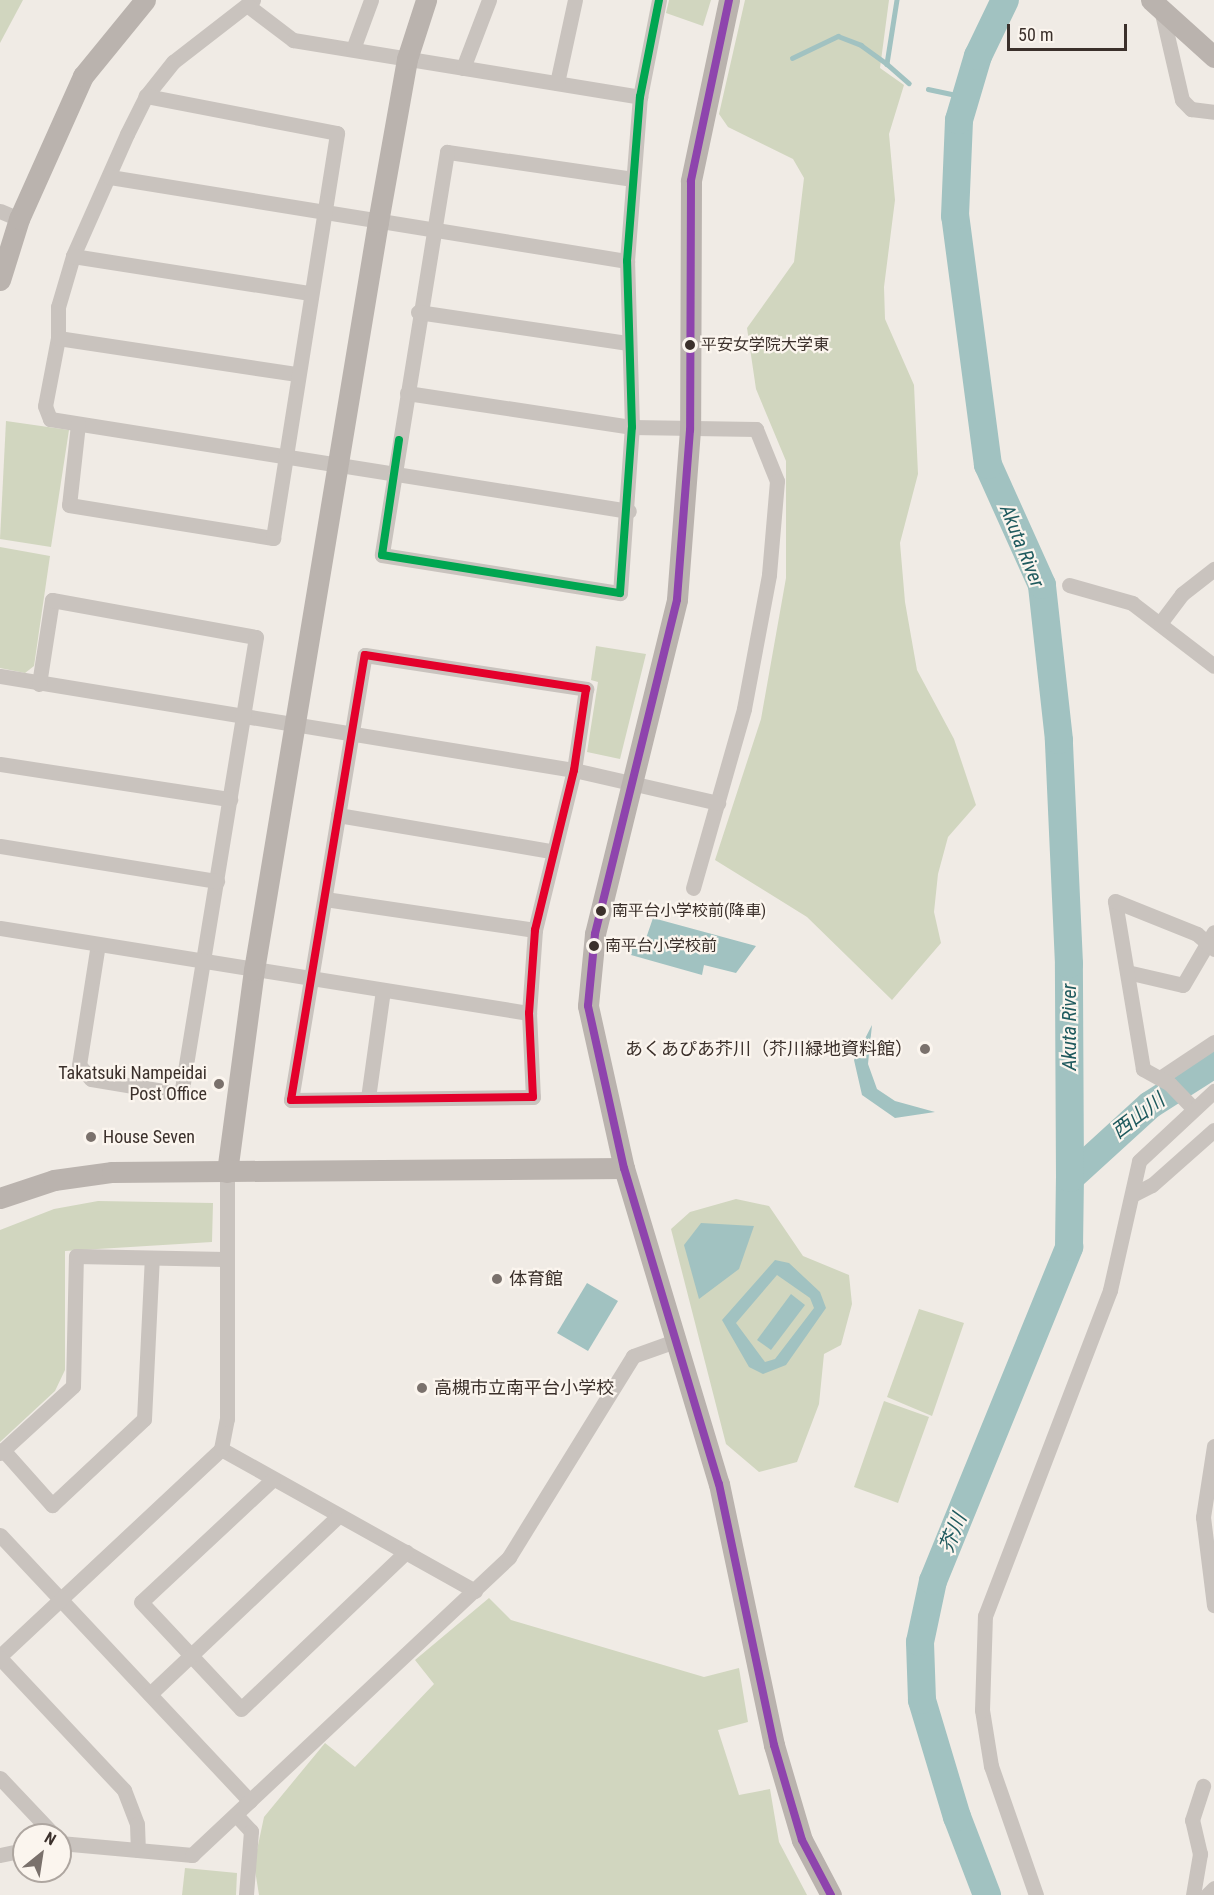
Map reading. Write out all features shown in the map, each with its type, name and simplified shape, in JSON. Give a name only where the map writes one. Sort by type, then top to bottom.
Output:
[{"type":"street","points":[[0,280],[20,219],[83,76],[145,0]]},
{"type":"street","points":[[353,49],[371,0]]},
{"type":"street","points":[[138,1850],[137,1824],[124,1791],[0,1657],[221,1449],[226,1419],[227,1172],[254,970],[297,724],[378,222],[407,59],[426,0]]},
{"type":"street","points":[[463,68],[489,0]]},
{"type":"street","points":[[557,83],[574,0]]},
{"type":"street","points":[[633,179],[447,152],[418,312],[382,555],[620,593],[629,511],[632,428],[627,344],[627,261],[640,97],[659,0]]},
{"type":"street","points":[[729,0],[691,181],[690,430],[677,600],[635,782],[595,934],[588,1006],[624,1168],[678,1340],[719,1484],[774,1745],[802,1840],[831,1895]]},
{"type":"street","points":[[629,511],[50,419],[45,406],[58,338],[58,307],[73,256],[146,96],[173,62],[250,2],[293,40],[640,97]]},
{"type":"street","points":[[1156,5],[1214,57]]},
{"type":"street","points":[[1156,5],[1182,100],[1191,109],[1214,112]]},
{"type":"street","points":[[78,424],[69,505],[273,538],[297,374],[337,133],[146,96]]},
{"type":"street","points":[[110,177],[627,261]]},
{"type":"street","points":[[0,211],[20,219]]},
{"type":"street","points":[[73,256],[310,293]]},
{"type":"street","points":[[418,312],[627,344]]},
{"type":"street","points":[[58,338],[297,374]]},
{"type":"street","points":[[407,393],[632,428],[756,429],[777,481],[759,644],[718,803],[693,888]]},
{"type":"street","points":[[1161,622],[1182,594],[1214,569]]},
{"type":"street","points":[[1069,585],[1113,594],[1161,622],[1214,666]]},
{"type":"street","points":[[39,684],[52,600],[256,637],[205,961],[181,1094],[92,1079],[79,1065],[98,944]]},
{"type":"street","points":[[365,655],[586,690],[574,770],[550,851],[535,930],[529,1013],[533,1097],[291,1100],[365,655]]},
{"type":"street","points":[[0,676],[574,770],[635,782],[718,803]]},
{"type":"street","points":[[0,764],[230,799]]},
{"type":"street","points":[[338,815],[550,851]]},
{"type":"street","points":[[0,846],[217,881]]},
{"type":"street","points":[[326,899],[535,930]]},
{"type":"street","points":[[1127,972],[1183,985],[1213,941],[1157,915],[1115,901],[1143,1069],[1165,1081],[1189,1105]]},
{"type":"street","points":[[0,928],[529,1013]]},
{"type":"street","points":[[368,1098],[383,990]]},
{"type":"street","points":[[1165,1081],[1214,1042]]},
{"type":"street","points":[[1036,1895],[991,1766],[981,1710],[985,1616],[997,1573],[1088,1355],[1110,1290],[1139,1161],[1189,1105],[1214,1091]]},
{"type":"street","points":[[1131,1195],[1152,1185],[1214,1130]]},
{"type":"street","points":[[0,1198],[54,1180],[112,1172],[624,1168]]},
{"type":"street","points":[[152,1258],[144,1419],[52,1505],[1,1452],[73,1386],[76,1256],[225,1259]]},
{"type":"street","points":[[72,1842],[192,1855],[475,1591],[527,1535],[633,1356],[678,1340]]},
{"type":"street","points":[[1214,1446],[1203,1517],[1214,1605]]},
{"type":"street","points":[[221,1449],[475,1591]]},
{"type":"street","points":[[273,1479],[141,1602],[241,1708],[406,1552]]},
{"type":"street","points":[[150,1694],[339,1515]]},
{"type":"street","points":[[0,1534],[250,1801]]},
{"type":"street","points":[[0,1778],[42,1823]]},
{"type":"street","points":[[1193,1895],[1200,1854],[1192,1820],[1203,1786]]},
{"type":"street","points":[[236,1815],[251,1831],[246,1895]]},
{"type":"street","points":[[1207,1895],[1214,1888]]},
{"type":"green space","points":[[0,0],[23,0],[0,43]]},
{"type":"green space","points":[[669,0],[711,0],[703,26],[666,13]]},
{"type":"green space","points":[[745,0],[889,0],[880,68],[904,85],[889,134],[895,200],[884,287],[885,319],[914,385],[918,474],[900,543],[905,602],[917,670],[954,739],[976,805],[948,837],[938,874],[934,912],[941,943],[892,1000],[807,917],[715,860],[761,719],[786,578],[786,461],[756,389],[747,328],[794,262],[804,178],[793,159],[728,127],[719,114]]},
{"type":"green space","points":[[6,421],[69,430],[51,547],[0,539]]},
{"type":"green space","points":[[0,547],[50,556],[34,666],[25,673],[0,668]]},
{"type":"green space","points":[[596,646],[646,654],[620,759],[587,752],[598,682],[591,680]]},
{"type":"green space","points":[[736,1199],[769,1206],[803,1256],[849,1275],[852,1304],[841,1345],[824,1354],[819,1404],[797,1462],[759,1472],[726,1444],[671,1229],[690,1212]]},
{"type":"green space","points":[[98,1201],[213,1203],[212,1242],[65,1251],[65,1370],[55,1391],[0,1442],[0,1230],[54,1209]]},
{"type":"green space","points":[[919,1309],[964,1323],[932,1416],[887,1397]]},
{"type":"green space","points":[[884,1401],[929,1417],[898,1503],[854,1487]]},
{"type":"green space","points":[[489,1598],[511,1620],[704,1677],[739,1668],[748,1722],[718,1730],[739,1795],[770,1789],[779,1842],[807,1895],[259,1895],[254,1864],[264,1817],[325,1743],[355,1767],[434,1684],[415,1660]]},
{"type":"green space","points":[[185,1868],[237,1873],[236,1895],[182,1895]]},
{"type":"water","points":[[653,918],[756,946],[736,973],[704,965],[702,975],[631,955],[633,943],[643,947]]},
{"type":"water","points":[[872,1025],[868,1064],[877,1089],[895,1101],[935,1112],[895,1118],[862,1095],[854,1060]]},
{"type":"water","points":[[701,1223],[754,1226],[739,1269],[699,1299],[684,1245]]},
{"type":"water","points":[[775,1260],[789,1263],[820,1292],[826,1308],[786,1365],[763,1374],[749,1367],[722,1320]],"holes":[[[777,1275],[810,1298],[814,1308],[775,1359],[765,1362],[736,1323]]]},
{"type":"water","points":[[587,1283],[618,1301],[588,1351],[557,1333]]},
{"type":"water","points":[[791,1294],[805,1305],[771,1350],[757,1340]]},
{"type":"waterway","points":[[897,0],[887,64],[909,83]]},
{"type":"waterway","name":"Akuta River","points":[[987,1895],[957,1817],[922,1700],[920,1642],[933,1581],[1069,1247],[1070,1178],[1069,964],[1059,740],[1042,585],[988,465],[955,216],[959,120],[978,56],[1005,0]]},
{"type":"waterway","points":[[792,58],[838,36],[861,45],[887,64]]},
{"type":"waterway","points":[[928,89],[965,97]]},
{"type":"waterway","name":"西山川","points":[[1070,1178],[1150,1105],[1214,1064]]},
{"type":"transit line","points":[[399,440],[382,555],[620,593],[632,427],[627,261],[640,97],[659,0]]},
{"type":"transit line","points":[[729,0],[691,181],[690,430],[677,600],[595,934],[588,1006],[624,1168],[719,1484],[774,1745],[802,1840],[831,1895]]},
{"type":"transit line","points":[[365,655],[586,689],[574,770],[535,930],[529,1013],[533,1097],[291,1100],[365,655]]},
{"type":"place","name":"平安女学院大学東","points":[[690,345]]},
{"type":"place","name":"南平台小学校前(降車)","points":[[601,911]]},
{"type":"place","name":"南平台小学校前","points":[[594,946]]},
{"type":"place","name":"あくあぴあ芥川（芥川緑地資料館）","points":[[925,1049]]},
{"type":"place","name":"Takatsuki Nampeidai Post Office","points":[[219,1084]]},
{"type":"place","name":"House Seven","points":[[91,1137]]},
{"type":"place","name":"体育館","points":[[497,1279]]},
{"type":"place","name":"高槻市立南平台小学校","points":[[422,1388]]},
{"type":"water label","name":"芥川","points":[[953,1533]]}]
